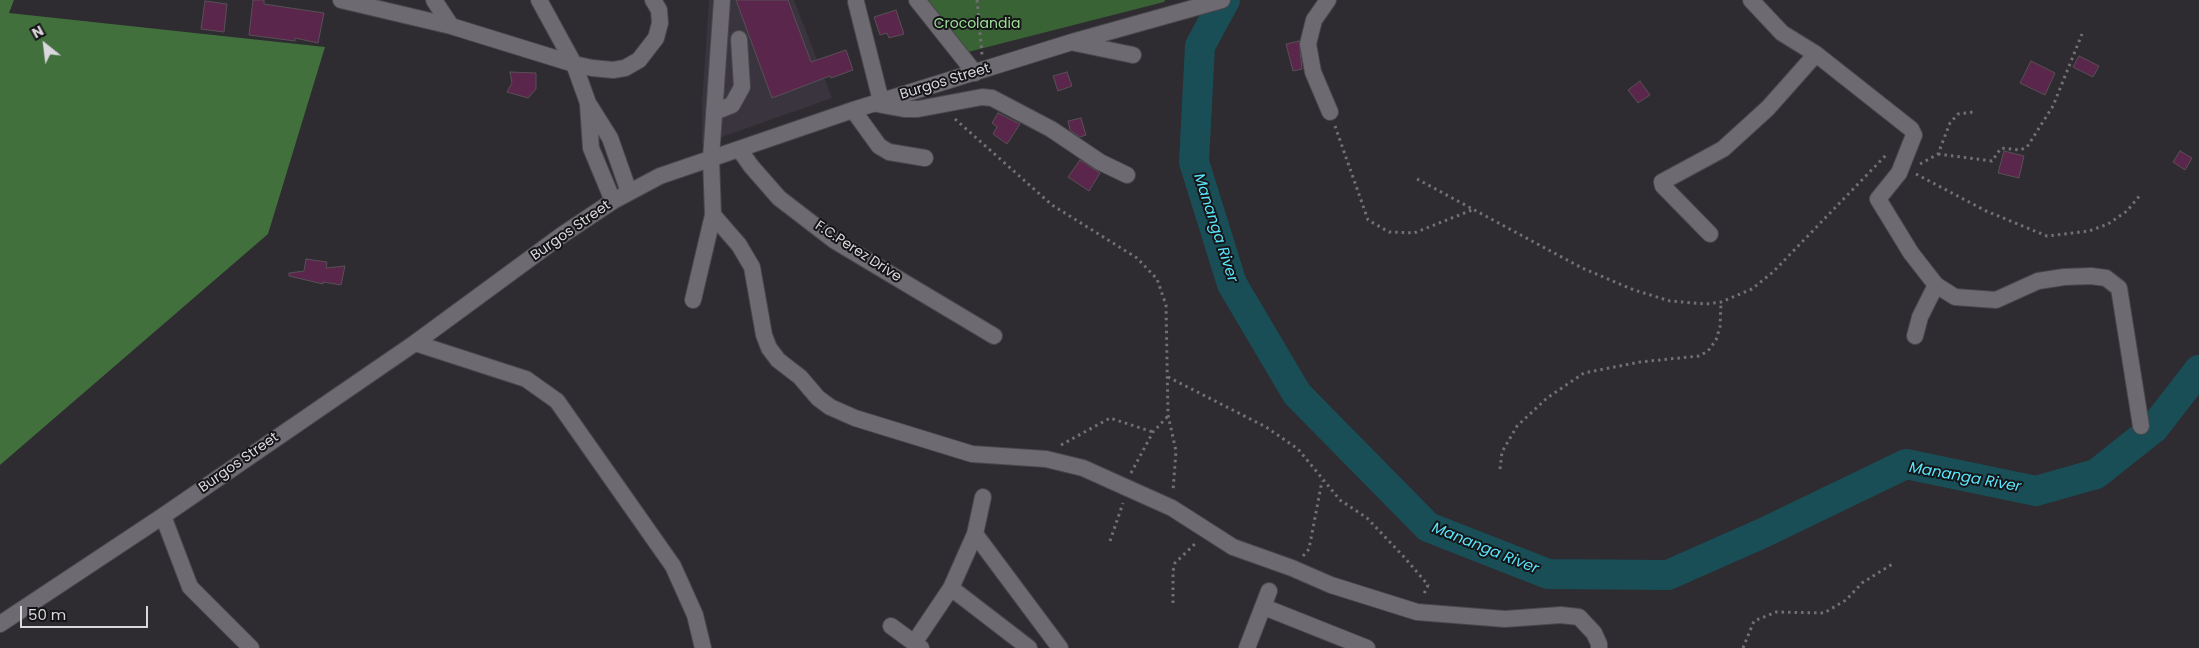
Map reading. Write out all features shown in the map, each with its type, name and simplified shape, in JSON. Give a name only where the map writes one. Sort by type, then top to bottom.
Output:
[{"type":"street","points":[[341,0],[451,26],[574,64],[613,70],[625,68],[639,60],[656,38],[659,10],[653,0]]},
{"type":"street","points":[[434,0],[451,26]]},
{"type":"street","points":[[539,0],[574,64],[588,103],[610,138],[629,192]]},
{"type":"street","points":[[693,300],[713,215],[711,158],[722,0]]},
{"type":"street","points":[[917,0],[975,73]]},
{"type":"street","name":"Burgos Street","points":[[0,624],[163,516],[415,343],[562,235],[612,201],[660,176],[852,110],[1072,42],[1222,0]]},
{"type":"street","points":[[1328,0],[1314,20],[1308,44],[1313,72],[1330,112]]},
{"type":"street","points":[[1751,0],[1782,32],[1816,54],[1911,129],[1914,135],[1904,172],[1878,199],[1911,252],[1936,285],[1954,297],[1996,300],[2038,281],[2064,277],[2091,276],[2106,278],[2119,288],[2140,426]]},
{"type":"street","points":[[856,2],[878,102],[904,109],[982,97],[992,98],[1052,129],[1096,159],[1128,175]]},
{"type":"street","points":[[714,112],[732,105],[742,88],[739,39]]},
{"type":"street","points":[[1072,42],[1133,55]]},
{"type":"street","points":[[1710,234],[1663,186],[1662,182],[1723,148],[1768,108],[1816,54]]},
{"type":"street","points":[[588,103],[591,148],[612,201]]},
{"type":"street","points":[[852,110],[879,146],[889,152],[925,158]]},
{"type":"street","name":"F.C.Perez Drive","points":[[739,149],[779,198],[835,241],[994,336]]},
{"type":"street","points":[[713,215],[739,245],[752,267],[764,335],[769,348],[778,360],[800,377],[818,398],[830,407],[855,418],[972,454],[1046,459],[1083,468],[1172,508],[1233,547],[1292,568],[1331,585],[1416,612],[1505,619],[1560,615],[1579,617],[1594,633],[1599,648]]},
{"type":"street","points":[[1915,336],[1920,317],[1936,285]]},
{"type":"street","points":[[415,343],[526,379],[557,402],[673,566],[695,615],[703,648]]},
{"type":"street","points":[[891,626],[918,645],[951,588],[975,534],[984,497]]},
{"type":"street","points":[[163,516],[190,587],[251,648]]},
{"type":"street","points":[[975,534],[1055,646]]},
{"type":"street","points":[[951,588],[1029,648]]},
{"type":"street","points":[[1247,648],[1270,591]]},
{"type":"street","points":[[1264,608],[1331,641],[1367,648]]},
{"type":"path","points":[[977,0],[982,49]]},
{"type":"path","points":[[1904,172],[1938,154],[1992,161],[2001,148],[2020,150],[2026,147],[2053,106],[2082,34]]},
{"type":"path","points":[[939,105],[1052,205],[1137,258],[1158,279],[1166,305],[1168,415],[1176,451],[1172,508]]},
{"type":"path","points":[[1330,112],[1368,220],[1390,232],[1414,233],[1473,210]]},
{"type":"path","points":[[1938,154],[1950,123],[1958,114],[1973,112]]},
{"type":"path","points":[[1417,179],[1582,268],[1634,290],[1670,302],[1706,304],[1721,302],[1752,289],[1773,272],[1892,149]]},
{"type":"path","points":[[1904,172],[1986,211],[2046,236],[2089,231],[2108,224],[2127,211],[2141,194]]},
{"type":"path","points":[[1500,469],[1502,452],[1517,426],[1548,398],[1584,374],[1640,362],[1699,356],[1708,351],[1716,340],[1720,328],[1721,302]]},
{"type":"path","points":[[1168,378],[1266,427],[1298,448],[1340,500],[1367,518],[1428,585],[1416,612]]},
{"type":"path","points":[[1046,459],[1063,443],[1110,418],[1153,432]]},
{"type":"path","points":[[1292,568],[1309,549],[1322,480]]},
{"type":"path","points":[[1173,603],[1173,571],[1175,563],[1196,545],[1200,527]]},
{"type":"path","points":[[1743,648],[1754,620],[1776,612],[1824,613],[1846,600],[1862,583],[1894,564]]},
{"type":"shaded area","points":[[709,0],[794,0],[832,98],[702,144],[702,102]]},
{"type":"green space","points":[[0,0],[14,0],[9,13],[325,47],[268,234],[0,465]]},
{"type":"green space","name":"Crocolandia","points":[[927,0],[1165,0],[1164,2],[968,52]]},
{"type":"building","points":[[253,0],[264,0],[264,4],[324,13],[318,43],[295,38],[295,41],[249,35]]},
{"type":"building","points":[[736,0],[788,0],[811,62],[846,50],[853,70],[831,78],[830,76],[772,98]]},
{"type":"building","points":[[205,1],[227,4],[224,32],[201,29]]},
{"type":"building","points":[[896,10],[904,34],[889,38],[887,33],[880,35],[874,17]]},
{"type":"building","points":[[1299,41],[1302,69],[1293,71],[1286,44]]},
{"type":"building","points":[[2079,56],[2099,66],[2093,77],[2073,67]]},
{"type":"building","points":[[2031,61],[2055,73],[2045,95],[2020,83]]},
{"type":"building","points":[[510,72],[536,73],[536,89],[528,98],[507,92],[512,83]]},
{"type":"building","points":[[1067,72],[1072,86],[1058,91],[1053,76]]},
{"type":"building","points":[[1640,81],[1650,95],[1638,103],[1628,90]]},
{"type":"building","points":[[998,113],[1020,124],[1007,144],[993,134],[997,127],[992,123]]},
{"type":"building","points":[[1081,118],[1086,135],[1080,137],[1070,130],[1068,121]]},
{"type":"building","points":[[2004,151],[2024,156],[2019,178],[1998,173]]},
{"type":"building","points":[[2180,151],[2192,158],[2185,170],[2173,162]]},
{"type":"building","points":[[1080,160],[1100,173],[1089,191],[1068,177]]},
{"type":"building","points":[[306,259],[327,262],[326,268],[345,266],[341,285],[323,282],[323,284],[289,276],[289,273],[304,271]]},
{"type":"waterway","name":"Mananga River","points":[[1225,0],[1200,46],[1194,162],[1232,284],[1297,394],[1428,527],[1548,574],[1668,575],[1763,533],[1906,464],[2036,491],[2096,474],[2154,428],[2199,370]]}]
